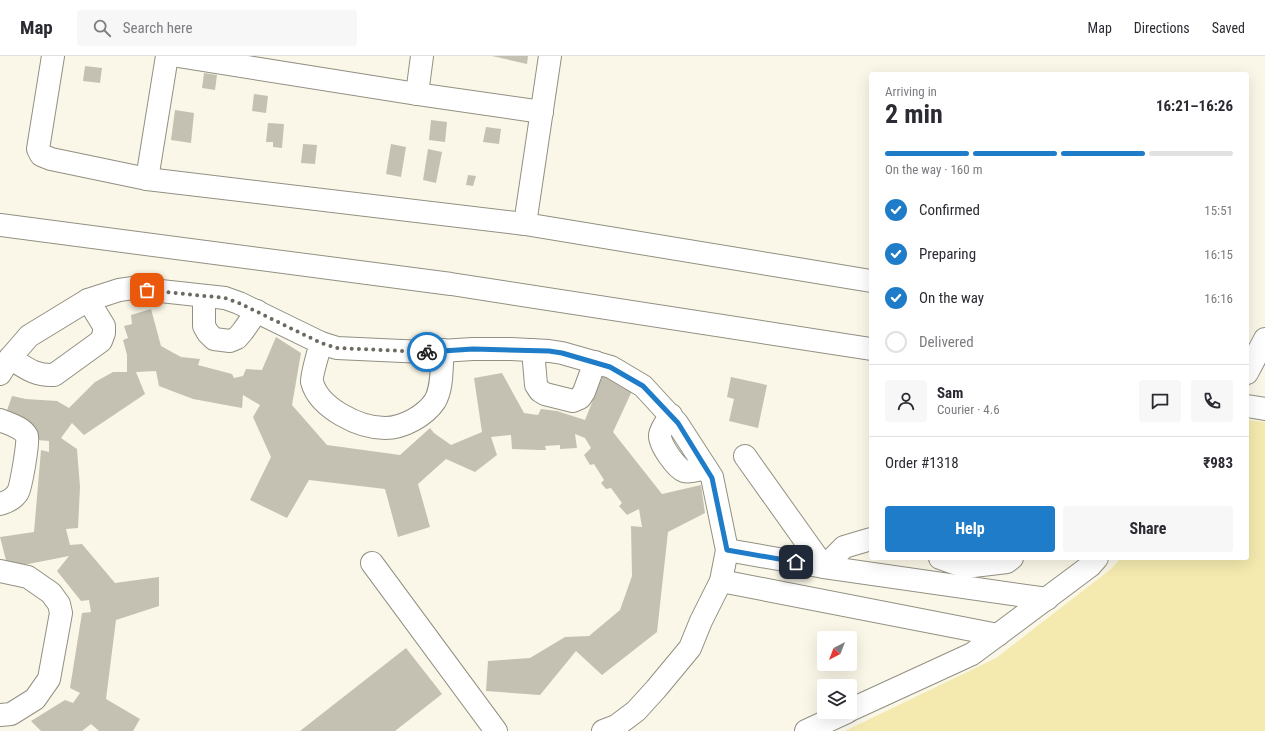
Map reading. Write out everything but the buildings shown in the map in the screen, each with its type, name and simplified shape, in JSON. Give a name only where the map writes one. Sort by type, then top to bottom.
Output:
[{"type":"street","points":[[53,56],[38,149],[41,155],[51,159],[147,178],[525,224],[869,281]]},
{"type":"street","points":[[147,178],[167,56]]},
{"type":"street","points":[[178,56],[417,94],[542,112]]},
{"type":"street","points":[[417,94],[422,56]]},
{"type":"street","points":[[525,224],[550,56]]},
{"type":"street","points":[[0,225],[451,284],[869,349]]},
{"type":"street","points":[[88,300],[104,326],[104,333],[101,341],[54,375],[46,376],[5,366],[29,336],[88,300],[119,290],[133,288],[225,298],[257,311],[321,343],[337,348],[424,352],[473,349],[533,350],[562,353],[610,367],[643,386],[671,415],[663,427],[660,436],[664,447],[678,467],[685,471],[706,468],[712,478],[727,550],[720,581],[690,648],[656,690],[636,711],[616,726],[603,731]]},
{"type":"street","points":[[204,296],[204,326],[214,339],[230,342],[237,338],[243,332],[257,311]]},
{"type":"street","points":[[1249,367],[1258,342]]},
{"type":"street","points":[[321,343],[312,380],[321,399],[336,412],[363,424],[386,428],[408,423],[425,412],[434,402],[440,390],[442,350]]},
{"type":"street","points":[[533,350],[536,385],[540,391],[545,394],[573,401],[580,398],[584,392],[595,362]]},
{"type":"street","points":[[1249,406],[1265,409]]},
{"type":"street","points":[[0,420],[19,428],[27,436],[28,446],[18,492],[10,501],[0,504]]},
{"type":"street","points":[[745,456],[824,567]]},
{"type":"street","points":[[824,567],[844,547],[869,540]]},
{"type":"street","points":[[727,550],[824,567],[1047,599]]},
{"type":"street","points":[[946,560],[965,567],[1007,562],[1010,560]]},
{"type":"street","points":[[857,707],[972,654],[1047,599],[1090,566],[1095,560]]},
{"type":"street","points":[[372,563],[496,731]]},
{"type":"street","points":[[0,571],[28,576],[51,594],[59,604],[61,613],[49,679],[35,699],[11,714],[0,715]]},
{"type":"street","points":[[720,581],[998,635]]},
{"type":"street","points":[[806,731],[832,719]]},
{"type":"shaded area","points":[[1249,420],[1265,422],[1265,731],[845,731],[996,658],[1111,569],[1119,560],[1249,560]]},
{"type":"way so far","points":[[147,290],[225,298],[239,303],[321,343],[337,348],[427,352]]},
{"type":"route","points":[[427,352],[473,349],[549,351],[562,353],[610,367],[643,386],[678,423],[712,478],[727,550],[796,562]]}]
